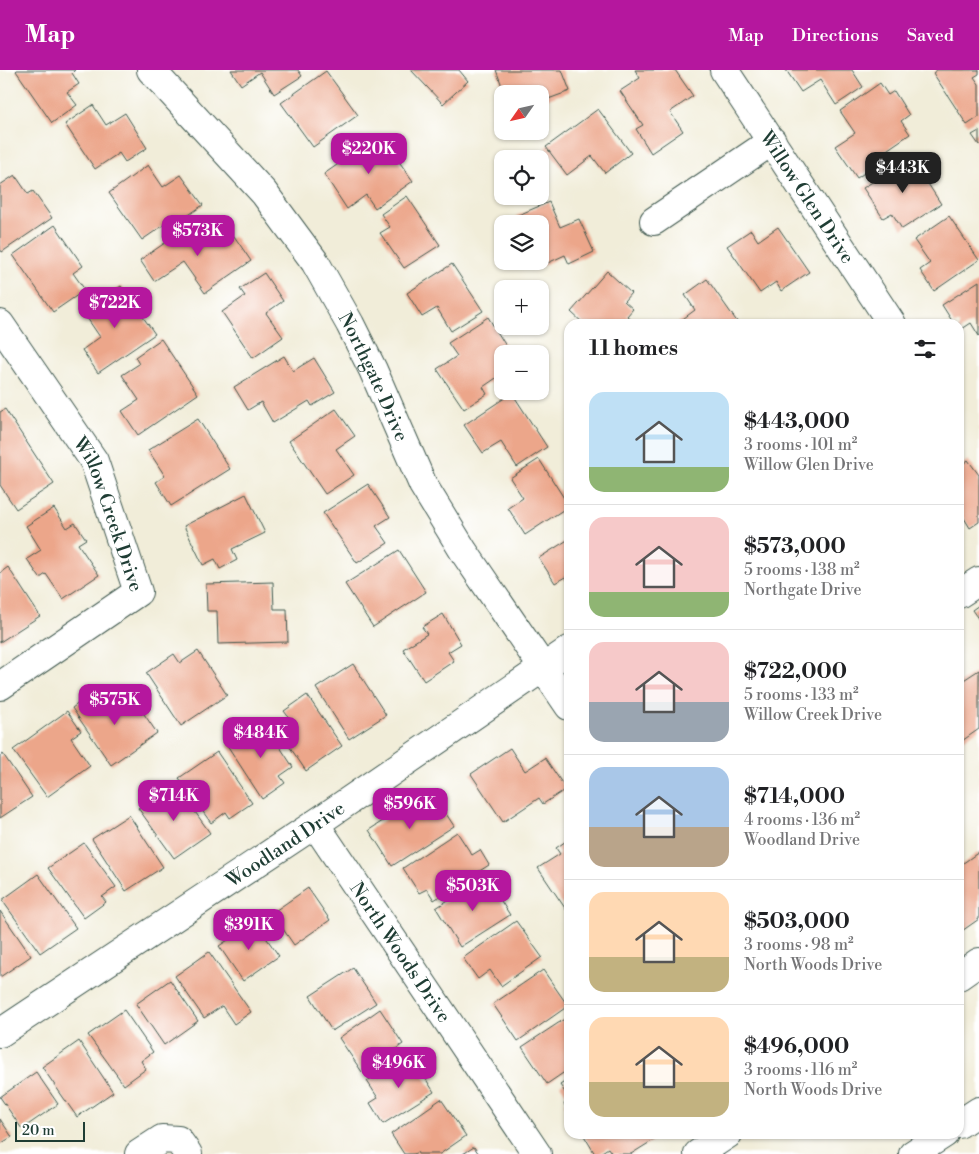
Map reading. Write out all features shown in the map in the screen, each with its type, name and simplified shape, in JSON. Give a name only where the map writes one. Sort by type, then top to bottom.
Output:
[{"type":"main road","name":"Northgate Drive","points":[[151,70],[264,192],[315,262],[350,324],[369,363],[423,485],[464,552],[564,699]]},
{"type":"main road","name":"Willow Glen Drive","points":[[724,70],[889,319]]},
{"type":"main road","points":[[654,221],[772,141]]},
{"type":"main road","name":"Willow Creek Drive","points":[[0,686],[138,592],[94,461],[2,330]]},
{"type":"main road","points":[[964,591],[979,581]]},
{"type":"main road","name":"Woodland Drive","points":[[0,1033],[315,824],[564,653]]},
{"type":"main road","name":"North Woods Drive","points":[[315,824],[537,1154]]},
{"type":"main road","points":[[964,972],[979,962]]},
{"type":"main road","points":[[964,1121],[979,1111]]},
{"type":"main road","points":[[140,1154],[162,1139],[178,1140],[188,1154]]},
{"type":"main road","points":[[698,1154],[720,1139]]},
{"type":"main road","points":[[913,1154],[936,1139]]},
{"type":"building","points":[[17,70],[75,70],[72,73],[79,84],[67,92],[77,105],[52,123]]},
{"type":"building","points":[[231,70],[298,70],[302,76],[274,94],[260,72],[241,85]]},
{"type":"building","points":[[411,70],[459,70],[468,81],[443,104]]},
{"type":"building","points":[[496,70],[562,70],[570,91],[549,99],[549,85],[502,85]]},
{"type":"building","points":[[635,70],[675,70],[693,96],[670,112],[683,131],[651,153],[636,129],[643,125],[620,91],[640,78]]},
{"type":"building","points":[[786,70],[852,70],[863,87],[836,105],[820,80],[801,92]]},
{"type":"building","points":[[937,70],[979,70],[979,74],[974,77],[979,84],[979,117],[967,125],[933,73]]},
{"type":"building","points":[[326,71],[358,115],[313,147],[281,103]]},
{"type":"building","points":[[880,83],[888,95],[894,91],[909,115],[901,121],[910,134],[875,158],[879,163],[857,178],[835,146],[855,133],[840,111]]},
{"type":"building","points":[[93,105],[106,125],[125,113],[147,148],[125,162],[119,153],[95,169],[65,124]]},
{"type":"building","points":[[598,109],[631,153],[605,173],[592,156],[567,175],[546,147]]},
{"type":"building","points":[[979,131],[979,145],[972,135]]},
{"type":"building","points":[[380,135],[413,181],[375,208],[366,195],[347,209],[324,174]]},
{"type":"building","points":[[911,157],[941,204],[902,229],[892,213],[883,218],[863,188]]},
{"type":"building","points":[[148,165],[163,187],[181,175],[203,205],[180,221],[177,216],[142,240],[109,193]]},
{"type":"building","points":[[15,175],[28,194],[33,191],[52,218],[2,252],[0,249],[0,185]]},
{"type":"building","points":[[407,196],[440,245],[404,268],[380,233],[390,227],[381,214]]},
{"type":"building","points":[[549,202],[560,227],[579,219],[594,252],[569,264],[565,255],[549,262],[549,215],[518,215],[542,205],[549,205]]},
{"type":"building","points":[[949,216],[979,260],[934,291],[920,270],[930,263],[914,240]]},
{"type":"building","points":[[200,219],[218,246],[234,236],[251,261],[205,293],[183,262],[154,281],[140,260]]},
{"type":"building","points":[[55,225],[83,266],[73,273],[85,290],[53,312],[13,255]]},
{"type":"building","points":[[778,227],[809,272],[781,291],[776,282],[760,293],[727,246],[751,230],[758,241]]},
{"type":"building","points":[[452,264],[483,311],[451,331],[437,308],[422,317],[407,293]]},
{"type":"building","points":[[607,271],[631,293],[624,301],[633,309],[627,316],[630,319],[579,319],[571,312]]},
{"type":"building","points":[[264,273],[283,301],[266,313],[283,337],[253,358],[222,312],[245,296],[240,289]]},
{"type":"building","points":[[707,279],[735,319],[683,319],[695,310],[685,295]]},
{"type":"building","points":[[979,281],[979,336],[971,323],[964,328],[964,319],[951,319],[942,305]]},
{"type":"building","points":[[121,286],[155,334],[98,373],[82,350],[100,337],[83,312]]},
{"type":"building","points":[[488,317],[494,327],[494,335],[499,335],[505,345],[494,345],[494,379],[483,387],[487,394],[464,409],[437,369],[457,356],[448,343]]},
{"type":"building","points":[[161,339],[198,394],[138,435],[122,411],[139,400],[122,375],[139,364],[135,357]]},
{"type":"building","points":[[284,356],[293,371],[314,358],[335,392],[312,406],[309,401],[273,423],[261,402],[248,410],[234,387]]},
{"type":"building","points":[[502,400],[517,400],[547,447],[517,467],[501,442],[483,453],[464,425]]},
{"type":"building","points":[[5,409],[54,484],[16,509],[0,485],[0,412]]},
{"type":"building","points":[[336,409],[355,436],[336,449],[354,475],[325,494],[289,441]]},
{"type":"building","points":[[198,419],[230,469],[171,506],[156,482],[165,476],[148,450]]},
{"type":"building","points":[[539,459],[564,498],[564,509],[525,535],[508,508],[523,498],[510,478]]},
{"type":"building","points":[[968,460],[979,475],[979,522],[970,528],[964,518],[964,463]]},
{"type":"building","points":[[368,484],[390,517],[376,526],[388,543],[357,563],[323,513]]},
{"type":"building","points":[[246,494],[265,533],[232,549],[237,560],[220,569],[215,559],[203,565],[184,526]]},
{"type":"building","points":[[54,508],[67,528],[75,523],[86,539],[78,544],[99,575],[63,599],[46,574],[40,578],[27,559],[41,550],[26,526]]},
{"type":"building","points":[[564,542],[564,578],[555,583],[539,558]]},
{"type":"building","points":[[399,550],[426,592],[373,627],[345,584]]},
{"type":"building","points":[[8,567],[40,616],[0,642],[0,573]]},
{"type":"building","points":[[273,582],[274,609],[287,609],[288,642],[218,644],[217,611],[207,611],[206,584]]},
{"type":"building","points":[[979,605],[979,620],[972,610]]},
{"type":"building","points":[[443,614],[461,644],[448,652],[454,661],[424,681],[403,649],[427,634],[422,627]]},
{"type":"building","points":[[198,651],[227,695],[181,726],[146,673],[174,654],[180,663]]},
{"type":"building","points":[[353,664],[386,715],[349,739],[316,688]]},
{"type":"building","points":[[979,670],[979,729],[964,740],[964,680]]},
{"type":"building","points":[[95,691],[109,711],[131,695],[157,733],[111,765],[72,708]]},
{"type":"building","points":[[307,695],[342,746],[306,771],[277,728],[290,719],[284,711]]},
{"type":"building","points":[[67,711],[81,731],[71,738],[90,766],[47,797],[13,750]]},
{"type":"building","points":[[263,721],[293,767],[280,776],[285,783],[262,799],[227,745]]},
{"type":"building","points":[[510,748],[525,771],[545,758],[564,786],[564,790],[543,804],[539,798],[503,822],[471,774]]},
{"type":"building","points":[[217,752],[252,803],[230,818],[226,812],[211,823],[179,778]]},
{"type":"building","points":[[3,754],[32,797],[0,818],[0,756]]},
{"type":"building","points":[[166,789],[172,798],[181,792],[210,833],[174,858],[138,808]]},
{"type":"building","points":[[437,800],[454,826],[392,866],[369,830],[412,802],[418,812]]},
{"type":"building","points":[[129,815],[163,867],[126,891],[92,839]]},
{"type":"building","points":[[457,832],[472,855],[480,850],[489,865],[434,900],[427,889],[419,893],[403,868]]},
{"type":"building","points":[[564,842],[564,907],[538,868],[560,854],[556,848]]},
{"type":"building","points":[[84,843],[116,887],[102,897],[106,902],[84,918],[48,868]]},
{"type":"building","points":[[979,852],[979,919],[964,930],[964,862]]},
{"type":"building","points":[[38,874],[76,928],[40,953],[2,900]]},
{"type":"building","points":[[485,876],[510,915],[460,947],[436,908]]},
{"type":"building","points":[[308,888],[330,920],[294,945],[272,913]]},
{"type":"building","points":[[0,911],[31,956],[0,977]]},
{"type":"building","points":[[516,921],[542,957],[501,986],[490,970],[478,979],[463,958]]},
{"type":"building","points":[[255,922],[279,956],[243,981],[219,946]]},
{"type":"building","points":[[209,952],[251,1012],[234,1024],[222,1006],[204,1018],[175,976]]},
{"type":"building","points":[[353,968],[376,1003],[332,1031],[310,996]]},
{"type":"building","points":[[543,970],[564,1000],[564,1009],[518,1041],[493,1004]]},
{"type":"building","points":[[170,980],[198,1021],[164,1045],[136,1004]]},
{"type":"building","points":[[380,1009],[403,1044],[362,1072],[339,1038]]},
{"type":"building","points":[[124,1010],[153,1052],[141,1061],[146,1069],[124,1085],[88,1035]]},
{"type":"building","points":[[564,1019],[564,1072],[547,1084],[522,1047]]},
{"type":"building","points":[[79,1041],[113,1092],[77,1117],[42,1067]]},
{"type":"building","points":[[410,1054],[434,1092],[383,1124],[370,1103],[378,1098],[367,1081]]},
{"type":"building","points":[[36,1072],[58,1104],[22,1129],[0,1097]]},
{"type":"building","points":[[564,1082],[564,1091],[560,1085]]},
{"type":"building","points":[[441,1099],[466,1136],[440,1154],[418,1154],[417,1152],[414,1154],[404,1154],[391,1134]]},
{"type":"building","points":[[0,1119],[12,1137],[0,1144]]},
{"type":"building","points":[[586,1139],[655,1139],[631,1154],[612,1154],[608,1148],[599,1154],[595,1154]]},
{"type":"building","points":[[474,1147],[479,1154],[463,1154]]}]
